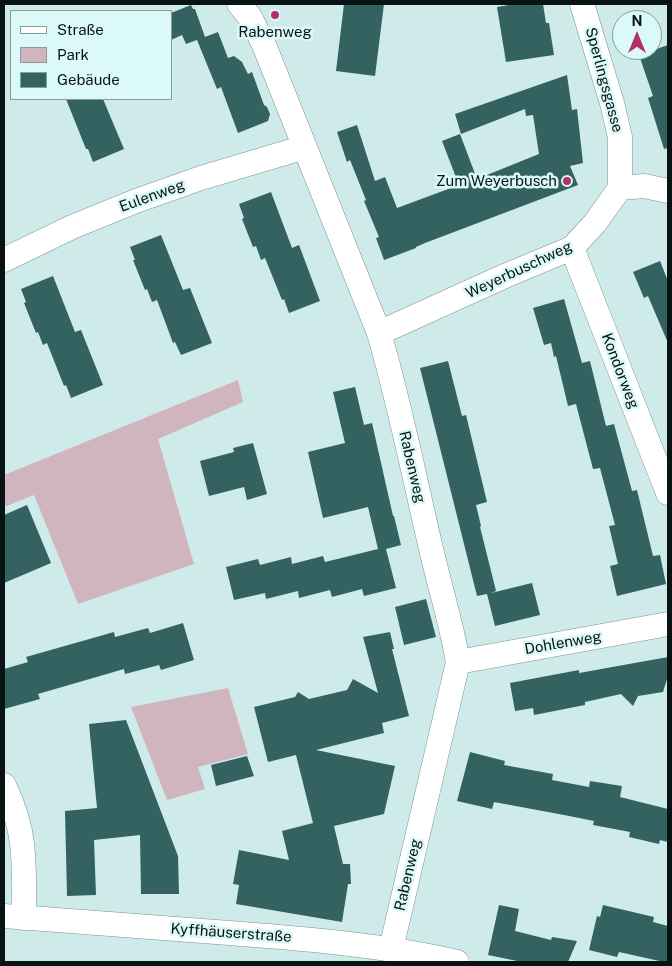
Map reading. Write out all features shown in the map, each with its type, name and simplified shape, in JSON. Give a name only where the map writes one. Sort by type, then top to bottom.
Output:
[{"type":"street","name":"Rabenweg","points":[[240,4],[250,17],[264,45],[379,333],[390,370],[435,566],[455,643],[458,662],[391,949]]},
{"type":"street","name":"Sperlingsgasse","points":[[582,4],[620,136],[620,188]]},
{"type":"street","name":"Eulenweg","points":[[4,260],[72,227],[136,200],[201,178],[305,147]]},
{"type":"street","points":[[620,188],[644,186],[668,191]]},
{"type":"street","name":"Weyerbuschweg","points":[[379,333],[572,248],[595,223],[620,188]]},
{"type":"street","name":"Kondorweg","points":[[572,248],[668,493]]},
{"type":"street","name":"Dohlenweg","points":[[458,662],[668,624]]},
{"type":"street","points":[[4,784],[11,800],[22,843],[24,883],[14,917]]},
{"type":"street","name":"Kyffhäuserstraße","points":[[14,917],[364,945],[457,962]]},
{"type":"green space","points":[[238,380],[243,402],[158,439],[194,564],[78,604],[34,495],[4,507],[4,475]]},
{"type":"green space","points":[[228,688],[248,754],[198,767],[205,789],[167,800],[131,707]]},
{"type":"building","points":[[344,4],[384,4],[375,76],[336,71]]},
{"type":"building","points":[[515,4],[543,4],[546,23],[549,23],[554,55],[506,62],[497,7]]},
{"type":"building","points":[[191,5],[195,9],[205,37],[186,44],[182,35],[172,40],[172,13]]},
{"type":"building","points":[[218,32],[228,58],[234,56],[242,62],[248,74],[252,72],[264,105],[270,114],[268,121],[238,133],[221,87],[217,89],[197,40]]},
{"type":"building","points":[[668,45],[668,148],[664,149],[648,98],[653,96],[641,60],[662,60],[662,47]]},
{"type":"building","points":[[567,75],[572,110],[577,109],[583,163],[570,166],[578,185],[384,260],[376,238],[379,237],[364,201],[366,200],[350,160],[347,162],[337,132],[357,125],[375,181],[385,177],[397,208],[459,185],[442,141],[460,134],[477,179],[539,154],[533,115],[526,116],[525,109],[461,134],[455,114]]},
{"type":"building","points":[[66,100],[103,100],[124,149],[93,162],[88,149],[86,149]]},
{"type":"building","points":[[271,192],[292,248],[299,245],[320,301],[289,313],[265,258],[261,260],[256,246],[253,247],[242,219],[244,218],[239,204]]},
{"type":"building","points":[[161,235],[183,290],[190,288],[212,343],[181,355],[175,342],[173,343],[157,300],[152,302],[147,289],[145,290],[130,247]]},
{"type":"building","points":[[660,261],[668,281],[668,343],[648,296],[644,298],[633,272]]},
{"type":"building","points":[[53,276],[75,332],[81,330],[103,385],[71,398],[66,385],[64,386],[47,343],[43,345],[38,332],[36,333],[24,303],[26,302],[21,289]]},
{"type":"building","points":[[564,299],[582,363],[590,361],[606,426],[614,424],[632,491],[637,490],[653,556],[660,555],[666,584],[617,596],[610,566],[618,564],[609,526],[615,525],[600,468],[593,469],[576,404],[568,406],[556,356],[554,357],[551,343],[544,345],[533,308]]},
{"type":"building","points":[[448,361],[462,416],[466,415],[487,502],[476,505],[496,591],[491,593],[532,583],[540,615],[495,626],[487,594],[477,596],[420,368]]},
{"type":"building","points":[[355,387],[364,425],[372,423],[401,545],[386,549],[396,588],[364,596],[362,589],[332,597],[330,590],[299,598],[298,591],[266,599],[265,593],[234,600],[226,567],[258,559],[260,565],[291,557],[292,564],[323,556],[325,562],[378,549],[368,507],[323,518],[308,452],[345,443],[333,392]]},
{"type":"building","points":[[253,443],[267,494],[247,500],[244,487],[209,496],[200,461],[234,452],[233,448]]},
{"type":"building","points":[[27,505],[51,563],[4,583],[4,515]]},
{"type":"building","points":[[426,599],[436,637],[404,645],[395,607]]},
{"type":"building","points":[[183,623],[194,660],[161,670],[159,665],[125,674],[124,669],[38,694],[40,699],[4,709],[4,669],[28,662],[26,657],[114,632],[115,637],[148,628],[150,633]]},
{"type":"building","points":[[390,632],[394,649],[392,649],[409,716],[382,723],[384,733],[316,750],[395,766],[384,814],[334,826],[343,864],[350,864],[351,884],[348,884],[342,922],[236,904],[239,885],[233,884],[239,850],[289,860],[282,831],[313,823],[296,755],[268,762],[254,707],[295,697],[298,692],[309,699],[347,690],[353,679],[378,693],[363,637]]},
{"type":"building","points":[[668,657],[668,676],[663,692],[638,696],[633,706],[621,694],[585,702],[585,705],[534,715],[533,708],[515,711],[510,683],[579,670],[579,673]]},
{"type":"building","points":[[126,720],[178,856],[179,894],[141,894],[140,835],[94,840],[96,895],[67,896],[65,811],[97,808],[89,724]]},
{"type":"building","points":[[470,752],[505,761],[504,765],[553,774],[552,780],[589,787],[590,781],[622,786],[620,797],[668,809],[668,842],[660,840],[659,844],[629,837],[630,832],[593,825],[594,821],[564,815],[494,802],[492,809],[457,801]]},
{"type":"building","points":[[247,756],[254,776],[216,786],[211,765]]},
{"type":"building","points":[[499,905],[519,909],[515,931],[551,940],[552,937],[577,941],[568,962],[522,962],[488,955]]},
{"type":"building","points":[[603,905],[654,917],[653,922],[668,926],[668,962],[619,952],[617,957],[589,950],[597,916],[600,917]]},
{"type":"place","name":"Rabenweg","points":[[275,15]]},
{"type":"place","name":"Zum Weyerbusch","points":[[567,181]]}]
